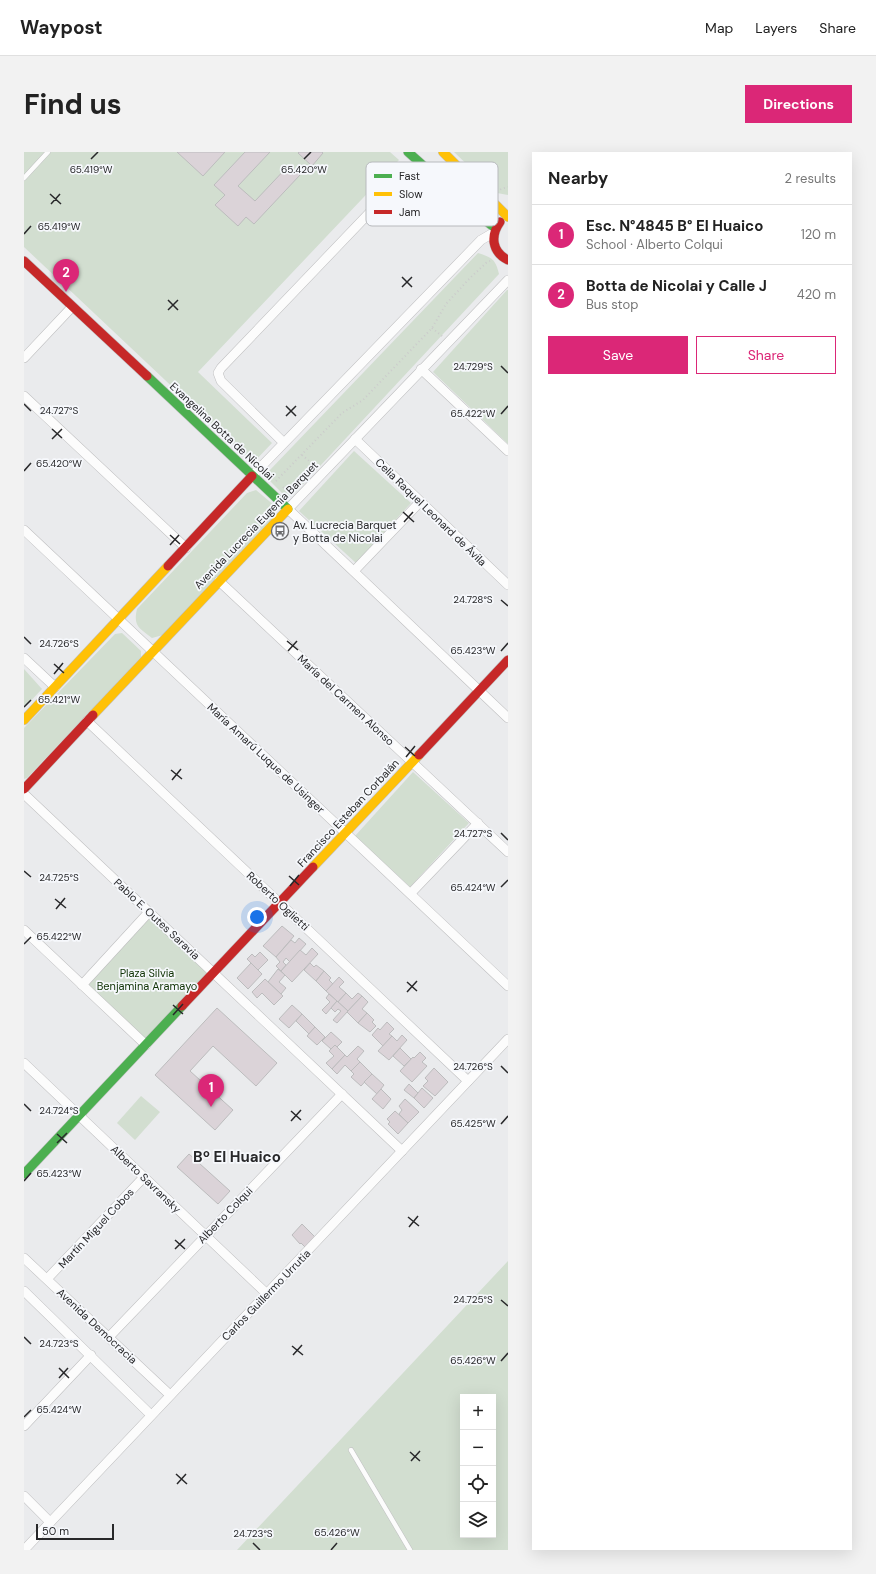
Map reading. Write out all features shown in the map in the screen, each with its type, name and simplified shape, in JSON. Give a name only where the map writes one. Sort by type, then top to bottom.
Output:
[{"type":"street","points":[[408,152],[418,162]]},
{"type":"street","points":[[442,152],[452,162]]},
{"type":"street","points":[[498,207],[508,217],[498,223]]},
{"type":"street","points":[[284,442],[221,381],[218,373],[221,368],[366,216]]},
{"type":"street","points":[[490,226],[494,230]]},
{"type":"street","points":[[24,720],[284,442],[496,226]]},
{"type":"street","points":[[494,230],[493,242],[496,252],[508,260]]},
{"type":"street","name":"Evangelina Botta de Nicolai","points":[[24,261],[508,718]]},
{"type":"street","name":"Avenida Lucrecia Eugenia Barquet","points":[[24,789],[152,651],[508,280]]},
{"type":"street","points":[[24,358],[72,307]]},
{"type":"street","points":[[421,369],[508,451]]},
{"type":"street","points":[[24,396],[186,548]]},
{"type":"street","name":"Celia Raquel Leonard de Ávila","points":[[355,439],[508,585]]},
{"type":"street","points":[[354,571],[420,502]]},
{"type":"street","name":"María Amarú Luque de Usinger","points":[[24,530],[346,833],[412,893],[508,986]]},
{"type":"street","name":"María del Carmen Alonso","points":[[219,581],[508,852]]},
{"type":"street","points":[[24,658],[55,687]]},
{"type":"street","name":"Francisco Esteban Corbalán","points":[[24,1174],[508,660]]},
{"type":"street","name":"Roberto Oglietti","points":[[87,721],[468,1081]]},
{"type":"street","name":"Pablo E. Outes Saravia","points":[[24,794],[402,1151]]},
{"type":"street","points":[[412,893],[478,823]]},
{"type":"street","points":[[82,985],[149,912]]},
{"type":"street","points":[[24,930],[146,1045]]},
{"type":"street","name":"Carlos Guillermo Urrutia","points":[[24,1550],[508,1039]]},
{"type":"street","name":"Alberto Savransky","points":[[24,1063],[267,1294]]},
{"type":"street","name":"Alberto Colqui","points":[[109,1337],[205,1235],[342,1094]]},
{"type":"street","name":"Martín Miguel Cobos","points":[[47,1279],[144,1177]]},
{"type":"street","name":"Avenida Democracia","points":[[24,1258],[170,1395]]},
{"type":"street","points":[[26,1297],[91,1355],[151,1415]]},
{"type":"street","points":[[24,1426],[91,1355]]},
{"type":"street","points":[[24,1496],[50,1522]]},
{"type":"lane","points":[[24,178],[48,152]]},
{"type":"lane","points":[[351,1450],[410,1550]]},
{"type":"path","points":[[267,490],[342,412],[363,400],[432,328],[446,304],[486,263],[495,259]]},
{"type":"path","points":[[432,328],[448,342]]},
{"type":"path","points":[[302,455],[322,473]]},
{"type":"green space","points":[[24,152],[390,152],[399,160],[397,162],[366,162],[366,195],[198,372],[272,443],[253,463],[24,247]]},
{"type":"green space","points":[[454,152],[508,152],[508,195],[498,193],[498,162],[464,162]]},
{"type":"green space","points":[[478,253],[487,256],[495,262],[499,274],[293,495],[285,496],[269,480],[269,471]]},
{"type":"green space","points":[[508,290],[508,444],[433,372]]},
{"type":"green space","points":[[354,451],[411,503],[356,563],[299,511]]},
{"type":"green space","points":[[256,490],[275,506],[275,517],[163,635],[152,638],[138,626],[136,619],[137,609],[247,493]]},
{"type":"green space","points":[[122,633],[141,651],[141,657],[27,778],[24,779],[24,728],[115,634]]},
{"type":"green space","points":[[24,669],[42,689],[24,708]]},
{"type":"green space","points":[[413,772],[469,823],[410,887],[355,836]]},
{"type":"green space","name":"Plaza Silvia Benjamina Aramayo","points":[[149,912],[214,973],[146,1045],[82,985]]},
{"type":"green space","points":[[141,1096],[160,1112],[135,1140],[117,1123]]},
{"type":"green space","points":[[508,1261],[508,1550],[237,1550]]},
{"type":"building","points":[[177,152],[225,152],[203,176]]},
{"type":"building","points":[[245,152],[270,152],[238,186],[255,201],[289,165],[300,175],[254,224],[246,217],[238,226],[215,205],[225,195],[214,185]]},
{"type":"building","points":[[298,153],[323,153],[312,166]]},
{"type":"building","points":[[282,926],[294,936],[276,957],[263,946]]},
{"type":"building","points":[[299,938],[306,944],[290,962],[286,958],[283,962],[286,965],[281,971],[276,966],[280,962],[276,957],[291,940],[295,943]]},
{"type":"building","points":[[312,948],[318,954],[292,982],[281,971],[300,950],[306,955]]},
{"type":"building","points":[[260,952],[268,960],[258,970],[247,959],[252,954],[255,957]]},
{"type":"building","points":[[251,963],[262,974],[248,989],[237,978]]},
{"type":"building","points":[[310,963],[314,967],[316,965],[324,971],[316,981],[304,970]]},
{"type":"building","points":[[278,969],[285,975],[279,982],[286,988],[281,994],[268,982]]},
{"type":"building","points":[[324,971],[331,978],[329,980],[333,984],[326,991],[316,981]]},
{"type":"building","points":[[339,977],[344,982],[339,987],[346,993],[338,1002],[326,991]]},
{"type":"building","points":[[265,979],[283,996],[274,1005],[262,993],[257,998],[252,992]]},
{"type":"building","points":[[346,993],[352,999],[358,993],[362,996],[348,1011],[338,1002]]},
{"type":"building","points":[[329,994],[337,1001],[326,1014],[322,1010],[330,1002],[326,998]]},
{"type":"building","points":[[362,996],[368,1002],[362,1009],[367,1013],[358,1023],[347,1012]]},
{"type":"building","points":[[337,1001],[348,1011],[337,1023],[333,1020],[341,1011],[338,1009],[335,1012],[331,1008]]},
{"type":"building","points":[[292,1005],[302,1014],[289,1028],[279,1019]]},
{"type":"building","points":[[217,1008],[277,1063],[256,1086],[213,1046],[190,1071],[233,1110],[215,1130],[155,1075]]},
{"type":"building","points":[[367,1013],[374,1020],[372,1022],[376,1026],[370,1032],[358,1023]]},
{"type":"building","points":[[302,1014],[315,1027],[309,1034],[296,1021]]},
{"type":"building","points":[[387,1022],[394,1029],[389,1034],[392,1036],[383,1046],[372,1035],[378,1028],[380,1030]]},
{"type":"building","points":[[315,1027],[325,1037],[317,1045],[307,1036]]},
{"type":"building","points":[[331,1032],[342,1042],[337,1047],[335,1045],[331,1049],[322,1041]]},
{"type":"building","points":[[402,1035],[407,1040],[389,1060],[378,1051],[392,1036],[397,1041]]},
{"type":"building","points":[[335,1045],[345,1055],[332,1069],[326,1063],[334,1056],[329,1051]]},
{"type":"building","points":[[358,1046],[364,1051],[357,1059],[360,1062],[351,1071],[345,1065],[337,1074],[332,1069],[345,1055],[347,1057]]},
{"type":"building","points":[[400,1048],[411,1059],[404,1066],[393,1056]]},
{"type":"building","points":[[420,1052],[426,1058],[422,1062],[427,1066],[412,1082],[400,1071]]},
{"type":"building","points":[[360,1062],[372,1074],[361,1086],[351,1077],[354,1074],[351,1071]]},
{"type":"building","points":[[434,1068],[448,1082],[435,1096],[423,1086],[428,1081],[425,1078]]},
{"type":"building","points":[[372,1074],[384,1085],[377,1094],[364,1082]]},
{"type":"building","points":[[409,1084],[418,1093],[414,1098],[404,1090]]},
{"type":"building","points":[[422,1088],[433,1098],[424,1108],[414,1098]]},
{"type":"building","points":[[381,1089],[391,1099],[383,1109],[372,1099]]},
{"type":"building","points":[[405,1099],[419,1112],[408,1123],[399,1114],[402,1110],[399,1106]]},
{"type":"building","points":[[395,1111],[408,1123],[398,1134],[388,1124],[390,1122],[387,1119]]},
{"type":"building","points":[[189,1154],[230,1191],[218,1204],[177,1167]]},
{"type":"building","points":[[302,1224],[317,1239],[307,1249],[292,1235]]},
{"type":"traffic: fast","points":[[408,152],[419,162]]},
{"type":"traffic: fast","points":[[147,376],[288,509]]},
{"type":"traffic: fast","points":[[24,1174],[182,1006]]},
{"type":"traffic: slow","points":[[443,152],[453,162]]},
{"type":"traffic: slow","points":[[498,207],[508,217]]},
{"type":"traffic: slow","points":[[93,715],[288,509]]},
{"type":"traffic: slow","points":[[24,720],[168,566]]},
{"type":"traffic: slow","points":[[313,867],[419,755]]},
{"type":"traffic: jam","points":[[498,226],[494,243],[499,253],[508,260]]},
{"type":"traffic: jam","points":[[24,261],[147,376]]},
{"type":"traffic: jam","points":[[168,566],[252,476]]},
{"type":"traffic: jam","points":[[419,755],[508,660]]},
{"type":"traffic: jam","points":[[24,789],[93,715]]},
{"type":"traffic: jam","points":[[182,1006],[313,867]]},
{"type":"place","name":"Botta de Nicolai y Calle J","points":[[66,292]]},
{"type":"place","name":"Av. Lucrecia Barquet y Botta de Nicolai","points":[[280,531]]},
{"type":"place","name":"Esc. N°4845 B° El Huaico","points":[[211,1107]]},
{"type":"district","name":"Bº El Huaico","points":[[237,1157]]}]
